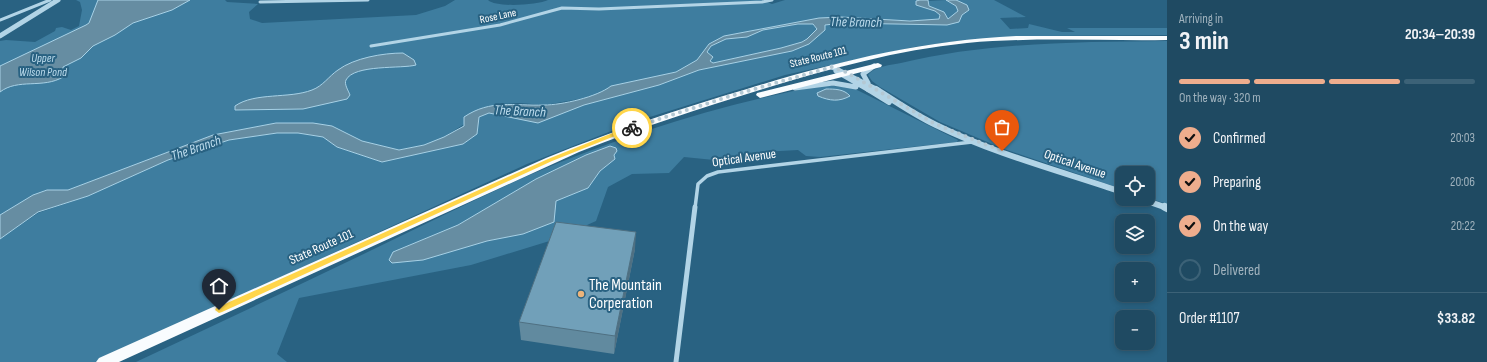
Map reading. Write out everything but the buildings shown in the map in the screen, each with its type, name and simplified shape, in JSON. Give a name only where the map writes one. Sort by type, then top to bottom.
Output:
[{"type":"highway","name":"State Route 101","points":[[550,160],[658,122],[769,92],[916,48],[966,41],[1012,38],[1167,38]]},
{"type":"highway","name":"State Route 101","points":[[104,362],[550,160],[610,135],[670,114],[801,75],[839,71],[966,47],[1104,38]]},
{"type":"street","points":[[0,20],[50,0],[57,1]]},
{"type":"street","points":[[327,1],[332,0]]},
{"type":"street","points":[[260,2],[368,0]]},
{"type":"street","name":"Rose Lane","points":[[371,46],[500,25],[562,8],[599,9],[762,2],[772,0]]},
{"type":"street","points":[[0,36],[57,1]]},
{"type":"street","points":[[872,88],[864,78],[863,74],[879,64]]},
{"type":"street","points":[[839,71],[920,116]]},
{"type":"street","points":[[839,71],[864,89],[920,116]]},
{"type":"street","points":[[769,92],[833,83],[864,89]]},
{"type":"street","name":"Optical Avenue","points":[[920,116],[975,142],[1115,190]]},
{"type":"street","name":"Optical Avenue","points":[[676,362],[698,184],[707,175],[726,170],[975,142]]},
{"type":"street","points":[[1155,204],[1167,208]]},
{"type":"shaded area","points":[[76,0],[225,0],[227,2],[258,4],[249,12],[250,19],[262,23],[416,15],[445,6],[455,0],[488,0],[492,3],[517,5],[548,0],[762,0],[772,4],[785,0],[920,0],[917,1],[916,5],[935,11],[940,15],[939,19],[929,21],[819,18],[724,36],[709,44],[697,60],[676,72],[611,86],[603,93],[585,98],[545,105],[519,103],[496,104],[444,137],[424,145],[399,150],[362,141],[332,126],[276,123],[213,135],[68,190],[46,190],[33,195],[0,215],[0,41],[35,42],[55,31],[56,28],[62,27],[71,30],[79,26],[82,10],[80,2]]},
{"type":"shaded area","points":[[946,0],[956,6],[958,11],[948,19],[944,12],[930,7],[927,1]]},
{"type":"shaded area","points":[[956,0],[994,0],[1026,17],[1000,18],[1010,29],[1028,28],[1029,24],[1062,32],[1075,32],[1067,28],[1167,28],[1167,35],[1046,36],[957,41],[914,47],[785,75],[637,121],[527,164],[96,362],[0,362],[0,239],[38,213],[88,196],[168,160],[229,140],[277,133],[298,133],[323,137],[337,147],[382,162],[463,144],[477,134],[479,117],[489,113],[497,114],[584,105],[659,85],[699,70],[792,51],[809,44],[825,25],[843,23],[947,25],[962,15],[967,5]]},
{"type":"shaded area","points":[[799,24],[813,24],[817,29],[802,42],[713,63],[710,61],[713,57],[707,52],[711,46],[726,39],[747,37],[763,30]]},
{"type":"shaded area","points":[[1167,41],[1167,204],[1155,200],[1155,166],[1115,166],[1115,187],[1004,149],[940,122],[880,87],[872,81],[868,75],[883,66],[967,51],[1033,44]]},
{"type":"shaded area","points":[[825,85],[853,88],[958,140],[957,142],[820,157],[806,156],[798,150],[745,153],[724,161],[684,157],[669,173],[632,174],[608,187],[596,221],[556,239],[471,265],[299,298],[277,354],[287,362],[136,362],[473,201],[567,159],[676,121],[787,92]],"holes":[[[586,155],[615,159],[600,171],[588,188],[555,201],[536,227],[523,234],[487,241],[393,252],[458,225],[536,179]]]},
{"type":"water","name":"Upper Wilson Pond","points":[[98,0],[190,0],[172,10],[133,23],[115,35],[93,46],[81,58],[63,67],[63,77],[55,81],[15,85],[0,92],[0,66],[89,23]]},
{"type":"water","name":"The Branch","points":[[928,0],[929,6],[944,12],[948,19],[958,11],[956,6],[946,0],[956,0],[967,5],[969,10],[962,15],[959,22],[947,25],[843,23],[825,25],[825,30],[809,44],[792,51],[699,70],[659,85],[584,105],[538,123],[489,113],[479,117],[477,134],[463,144],[382,162],[337,147],[323,137],[298,133],[277,133],[229,140],[168,160],[88,196],[38,212],[0,239],[0,215],[33,195],[47,190],[68,190],[213,135],[276,123],[313,123],[332,126],[362,141],[399,150],[424,145],[444,137],[464,126],[464,117],[474,111],[484,108],[503,105],[551,105],[569,102],[597,94],[611,86],[676,72],[697,60],[709,44],[724,36],[819,18],[841,17],[910,21],[939,19],[940,15],[935,11],[916,5],[916,1]],"holes":[[[798,24],[813,24],[817,29],[807,39],[781,48],[713,63],[710,61],[713,57],[707,52],[711,46],[726,39],[747,37],[763,30]]]},
{"type":"water","points":[[403,53],[414,60],[416,65],[358,71],[346,80],[346,87],[350,95],[347,99],[303,109],[235,110],[235,106],[252,99],[303,93],[312,90],[335,72],[360,59],[378,55]]},
{"type":"water","points":[[826,89],[836,89],[850,96],[834,100],[818,96],[817,93]]},
{"type":"water","points":[[610,146],[616,148],[617,151],[614,155],[615,159],[600,171],[588,188],[556,201],[554,222],[523,234],[487,241],[423,260],[392,263],[389,260],[393,252],[458,225],[536,179],[586,155]]},
{"type":"way so far","points":[[632,128],[670,114],[832,67],[846,72],[920,116],[951,132],[1002,151]]},
{"type":"place","name":"The Mountain Corperation","points":[[581,294]]},
{"type":"route","points":[[219,310],[550,160],[610,135],[632,128]]}]
